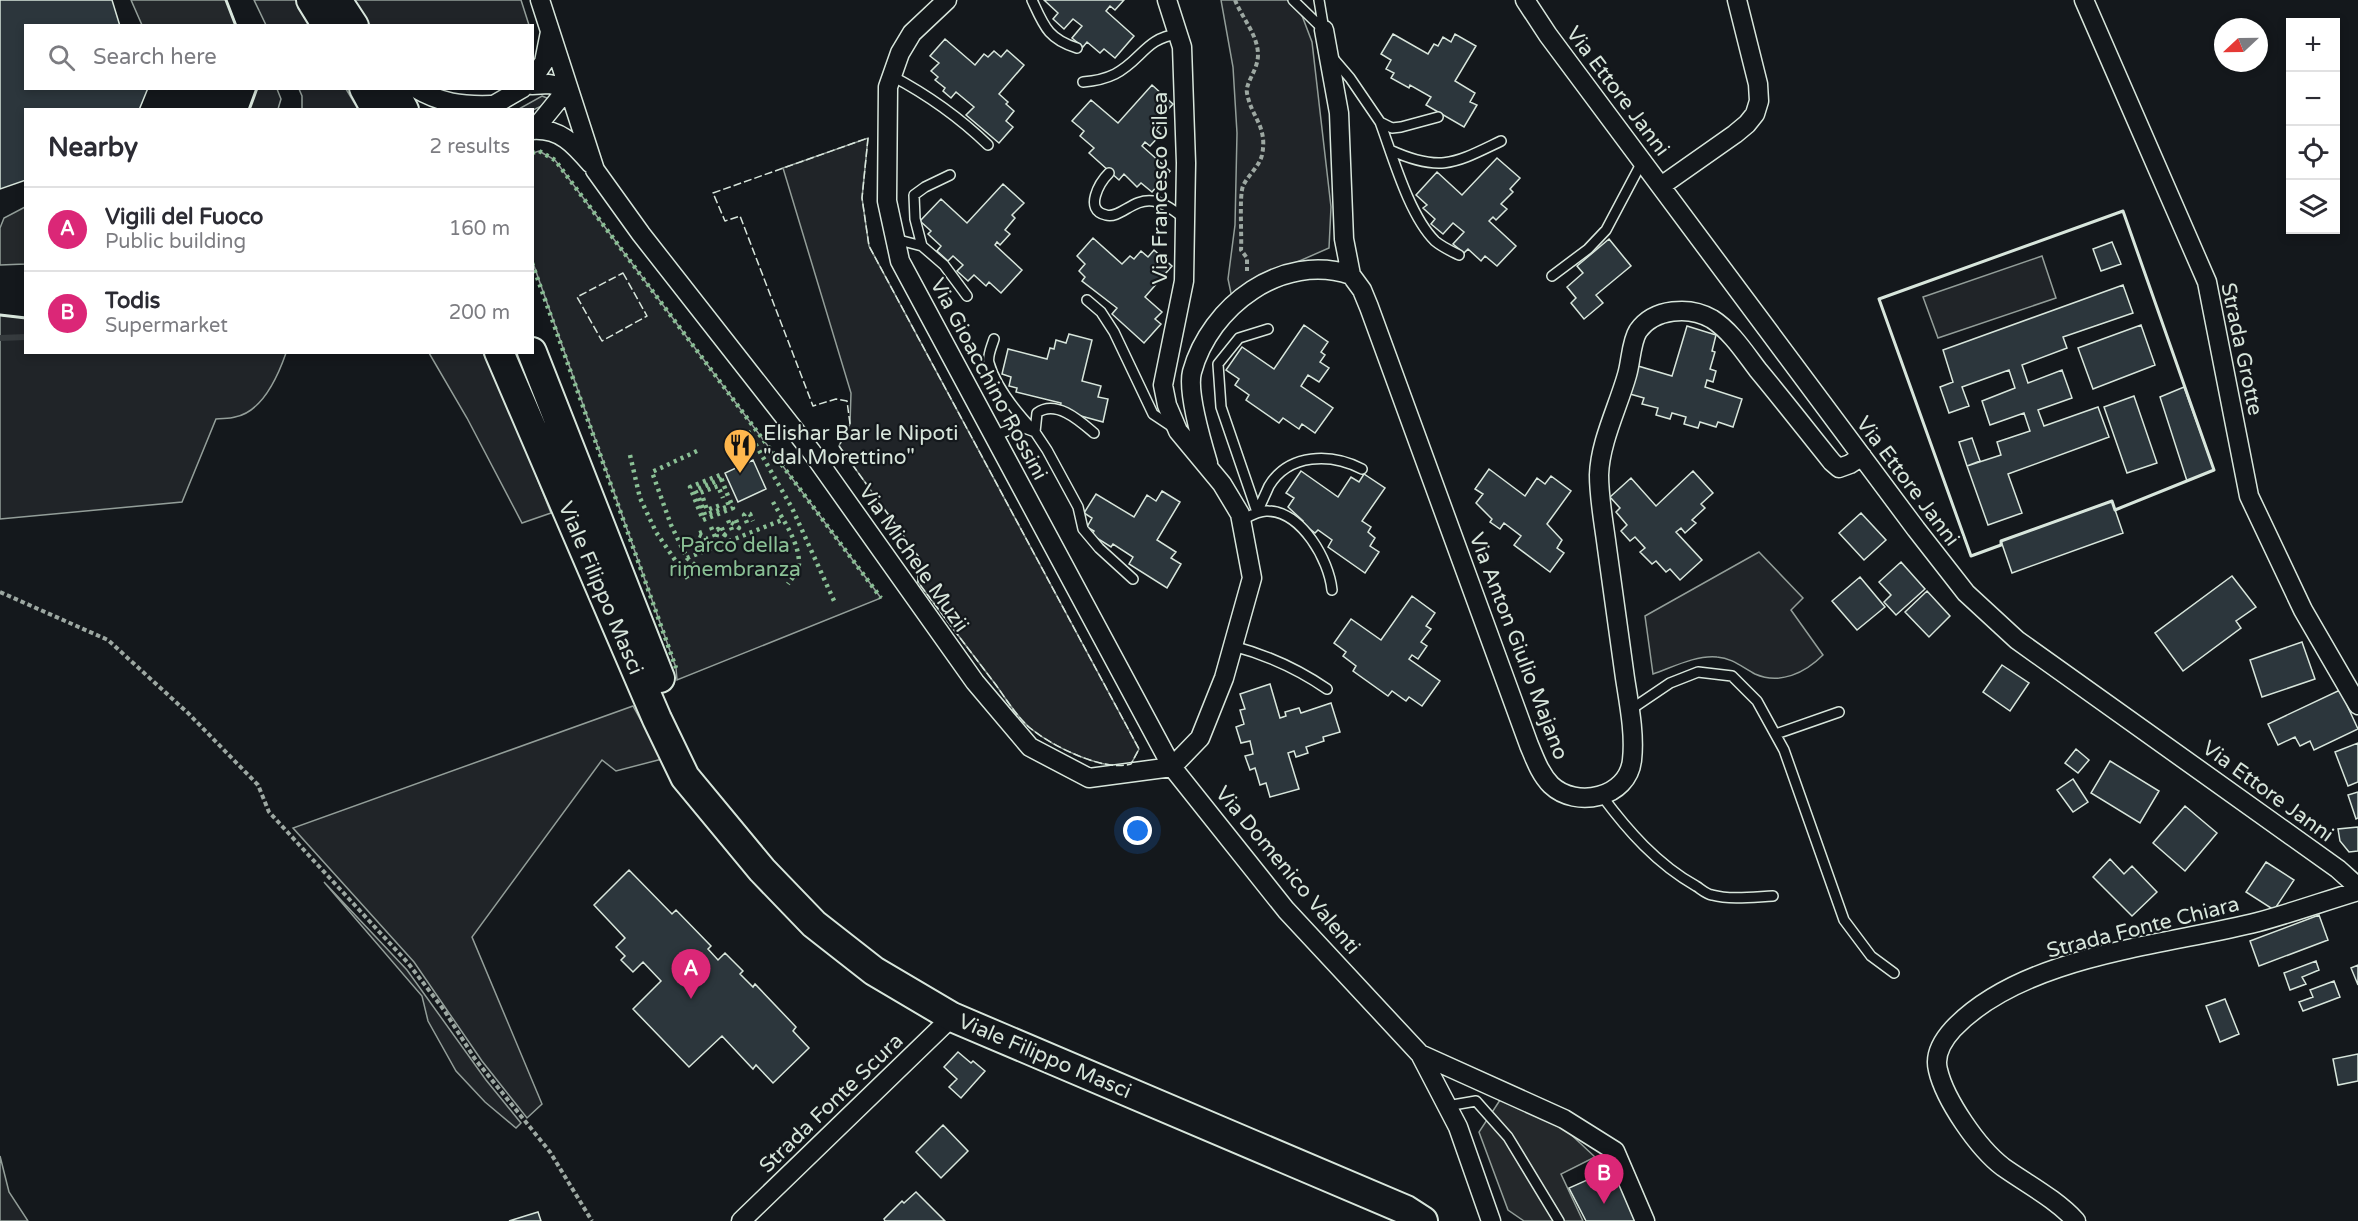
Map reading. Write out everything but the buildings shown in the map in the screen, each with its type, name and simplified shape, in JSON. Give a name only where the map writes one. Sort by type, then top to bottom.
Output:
[{"type":"main road","points":[[311,0],[326,24]]},
{"type":"main road","points":[[337,0],[353,24]]},
{"type":"main road","points":[[365,90],[375,108]]},
{"type":"main road","points":[[393,90],[403,108]]},
{"type":"main road","name":"Viale Filippo Masci","points":[[500,354],[657,719],[685,777],[762,870],[814,924],[874,971],[952,1017],[1406,1210],[1423,1221]]},
{"type":"main road","name":"Viale Filippo Masci","points":[[534,354],[673,712],[703,771],[718,815]]},
{"type":"street","name":"Via Michele Muzii","points":[[540,0],[596,170],[648,244],[811,451],[975,682],[1030,747],[1089,778],[1172,767]]},
{"type":"street","name":"Via Gioacchino Rossini","points":[[946,0],[912,33],[900,54],[888,87],[887,201],[900,261],[1172,767]]},
{"type":"street","name":"Via Francesco Cilea","points":[[1167,0],[1182,47],[1186,163],[1184,281],[1163,385],[1167,405],[1178,431],[1250,516],[1252,578],[1224,678],[1200,738],[1172,767]]},
{"type":"street","name":"Via Ettore Janni","points":[[1525,0],[1548,35],[1948,572],[1983,611],[2018,640],[2338,869],[2358,889]]},
{"type":"street","points":[[1660,186],[1735,134],[1755,114],[1759,101],[1758,84],[1737,0]]},
{"type":"street","name":"Strada Grotte","points":[[2084,0],[2207,282],[2249,496],[2304,610],[2358,705]]},
{"type":"street","points":[[534,80],[544,62],[550,30]]},
{"type":"street","name":"Via Anton Giulio Majano","points":[[1324,30],[1339,113],[1344,239],[1351,275],[1362,290],[1369,307],[1541,773],[1551,785],[1574,797],[1602,796]]},
{"type":"street","points":[[534,83],[568,88],[534,129]]},
{"type":"street","points":[[418,90],[434,99],[464,106],[488,107],[519,90]]},
{"type":"street","points":[[534,130],[552,130],[569,141],[596,170]]},
{"type":"street","name":"Via Francesco Cilea","points":[[1210,470],[1198,432],[1191,374],[1206,338],[1228,308],[1244,296],[1290,272],[1322,269],[1351,275]]},
{"type":"street","points":[[1602,796],[1622,782],[1631,766],[1632,758],[1630,710],[1599,474],[1606,440],[1622,392],[1638,331],[1655,316],[1674,311],[1695,312],[1713,320],[1744,352],[1832,462],[1839,468],[1862,456]]},
{"type":"street","name":"Via Domenico Valenti","points":[[1172,767],[1286,910],[1420,1054],[1458,1127],[1491,1221]]},
{"type":"street","name":"Strada Fonte Chiara","points":[[2076,1221],[2054,1202],[2002,1166],[1977,1141],[1948,1094],[1937,1069],[1938,1051],[1947,1036],[1966,1016],[1990,999],[2035,977],[2071,964],[2260,921],[2358,889]]},
{"type":"street","name":"Strada Fonte Scura","points":[[741,1221],[952,1017]]},
{"type":"street","name":"Via Domenico Valenti","points":[[1420,1054],[1564,1119],[1615,1150],[1645,1221]]},
{"type":"lane","points":[[1032,0],[1043,26],[1055,39],[1077,48]]},
{"type":"lane","points":[[1293,0],[1324,30]]},
{"type":"lane","points":[[1319,0],[1324,30]]},
{"type":"lane","points":[[1083,82],[1098,81],[1117,74],[1154,41],[1178,34]]},
{"type":"lane","points":[[1328,52],[1350,78],[1380,122],[1420,222],[1435,241],[1459,255]]},
{"type":"lane","points":[[892,76],[916,89],[971,129],[988,145]]},
{"type":"lane","points":[[1380,122],[1392,128],[1438,117]]},
{"type":"lane","points":[[1390,150],[1423,162],[1453,163],[1501,141]]},
{"type":"lane","points":[[1552,276],[1580,256],[1606,230],[1642,162]]},
{"type":"lane","points":[[1109,173],[1095,194],[1096,206],[1100,213],[1108,216],[1117,215],[1139,201],[1154,201],[1170,207],[1185,219]]},
{"type":"lane","points":[[922,246],[915,219],[914,195],[925,187],[950,176]]},
{"type":"lane","points":[[895,239],[922,246],[944,265],[967,296]]},
{"type":"lane","points":[[1087,300],[1101,312],[1114,332],[1153,414],[1178,431]]},
{"type":"lane","points":[[1250,516],[1221,407],[1218,364],[1239,338],[1268,329]]},
{"type":"lane","points":[[994,339],[988,361],[1002,390],[1035,432],[1078,507],[1083,529],[1099,548],[1132,579]]},
{"type":"lane","points":[[1035,432],[1037,413],[1042,409],[1055,409],[1078,420],[1094,433]]},
{"type":"lane","points":[[994,436],[1019,426],[1035,432]]},
{"type":"lane","points":[[1250,516],[1270,484],[1296,462],[1320,458],[1338,459],[1362,469]]},
{"type":"lane","points":[[1250,516],[1268,511],[1283,515],[1308,534],[1327,565],[1332,590]]},
{"type":"lane","points":[[1233,645],[1257,652],[1299,670],[1327,688]]},
{"type":"lane","points":[[1630,710],[1670,683],[1698,672],[1732,676],[1757,701],[1784,750],[1844,920],[1871,956],[1894,974]]},
{"type":"lane","points":[[1776,734],[1839,712]]},
{"type":"lane","points":[[1602,796],[1625,827],[1653,855],[1683,879],[1710,895],[1773,896]]},
{"type":"lane","points":[[1447,1106],[1476,1101],[1508,1137],[1559,1221]]},
{"type":"path","points":[[1235,0],[1251,30],[1258,53],[1255,72],[1249,80],[1246,92],[1262,126],[1263,141],[1262,156],[1242,187],[1241,250],[1246,254],[1248,264],[1244,296]]},
{"type":"path","points":[[0,592],[108,640],[189,714],[258,785],[269,812],[408,963],[444,1010],[475,1059],[550,1152],[592,1221]]},
{"type":"green space","points":[[254,0],[296,0],[310,24],[266,24]]},
{"type":"green space","points":[[353,0],[521,0],[529,24],[369,24]]},
{"type":"green space","points":[[1221,0],[1290,0],[1301,13],[1312,42],[1331,207],[1329,248],[1265,276],[1232,298],[1228,279],[1235,225],[1237,133],[1233,67]]},
{"type":"green space","points":[[257,90],[277,90],[281,99],[278,108],[249,108]]},
{"type":"green space","points":[[299,90],[347,90],[357,108],[302,108]]},
{"type":"green space","points":[[542,96],[547,98],[546,104],[534,110],[521,108]]},
{"type":"green space","points":[[868,138],[862,198],[869,246],[1139,749],[1131,764],[1106,764],[1078,756],[1040,735],[1021,719],[918,582],[918,556],[839,446],[850,424],[851,393],[783,168]]},
{"type":"green space","name":"Parco della rimembranza","points":[[539,151],[555,160],[881,598],[677,680],[676,668],[534,266],[534,153]]},
{"type":"green space","points":[[2042,256],[2056,298],[1938,338],[1923,297]]},
{"type":"green space","points":[[0,315],[24,318],[24,354],[286,354],[268,392],[261,401],[245,414],[216,419],[182,502],[0,519]]},
{"type":"green space","points":[[430,354],[483,354],[506,400],[551,513],[522,523],[467,418]]},
{"type":"green space","points":[[1759,552],[1803,598],[1791,610],[1823,655],[1800,672],[1783,678],[1764,677],[1732,661],[1717,657],[1693,660],[1653,674],[1645,616]]},
{"type":"green space","points":[[633,706],[662,759],[616,771],[602,760],[472,937],[542,1104],[527,1118],[482,1061],[414,962],[293,828]]},
{"type":"green space","points":[[324,882],[407,970],[486,1080],[521,1123],[516,1128],[485,1102],[456,1071],[428,1021],[422,996]]},
{"type":"green space","points":[[0,1156],[9,1192],[28,1221],[0,1221]]},
{"type":"shaded area","points":[[131,0],[226,0],[236,24],[142,24]]},
{"type":"shaded area","points":[[24,208],[24,264],[0,265],[0,228],[4,218]]},
{"type":"shaded area","points":[[1502,1097],[1565,1129],[1595,1157],[1561,1174],[1583,1221],[1524,1221],[1508,1210],[1479,1132]]},
{"type":"waterway","points":[[0,338],[24,337]]},
{"type":"hedge","points":[[534,152],[539,151],[555,160],[881,598]]},
{"type":"hedge","points":[[534,269],[676,668]]},
{"type":"hedge","points":[[748,431],[792,508],[835,603]]},
{"type":"hedge","points":[[697,451],[652,472],[671,525],[687,558],[707,576]]},
{"type":"hedge","points":[[630,455],[640,498],[656,532],[688,579]]},
{"type":"hedge","points":[[699,498],[705,515],[729,506],[727,501],[730,500],[733,508],[703,520],[690,487],[720,475],[728,496]]},
{"type":"hedge","points":[[722,479],[695,490],[697,494],[718,486],[723,498]]},
{"type":"hedge","points":[[703,498],[707,510],[723,504]]},
{"type":"hedge","points":[[773,502],[790,531],[798,555],[798,569],[788,584]]},
{"type":"hedge","points":[[747,523],[744,515],[746,513],[750,514],[753,521]]},
{"type":"hedge","points":[[732,530],[728,520],[739,528],[735,517]]},
{"type":"hedge","points":[[687,558],[782,520]]},
{"type":"hedge","points":[[711,527],[716,539],[718,529],[725,535],[720,524]]},
{"type":"hedge","points":[[699,543],[706,541],[706,538],[697,534],[705,531]]},
{"type":"fence","points":[[226,0],[235,24]]},
{"type":"fence","points":[[250,108],[256,90]]},
{"type":"fence","points":[[868,138],[862,198],[869,246],[1139,749],[1131,764],[1106,764],[1078,756],[1051,742],[1025,724],[918,582],[918,556],[839,446],[850,424],[847,401],[836,399],[813,406],[740,216],[725,221],[713,193],[868,138]]},
{"type":"fence","points":[[623,273],[647,316],[602,341],[577,297],[623,273]]},
{"type":"fence","points":[[0,315],[24,318]]},
{"type":"wall","points":[[226,0],[235,24]]},
{"type":"wall","points":[[250,108],[256,90]]},
{"type":"wall","points":[[2123,211],[2214,470],[2115,510],[2112,501],[2001,541],[2001,545],[1971,556],[1879,299],[2123,211]]},
{"type":"wall","points":[[0,315],[24,318]]},
{"type":"place","name":"Elishar Bar le Nipoti \"dal Morettino\"","points":[[740,474]]},
{"type":"place","name":"Vigili del Fuoco","points":[[691,999]]},
{"type":"place","name":"Todis","points":[[1604,1204]]}]
